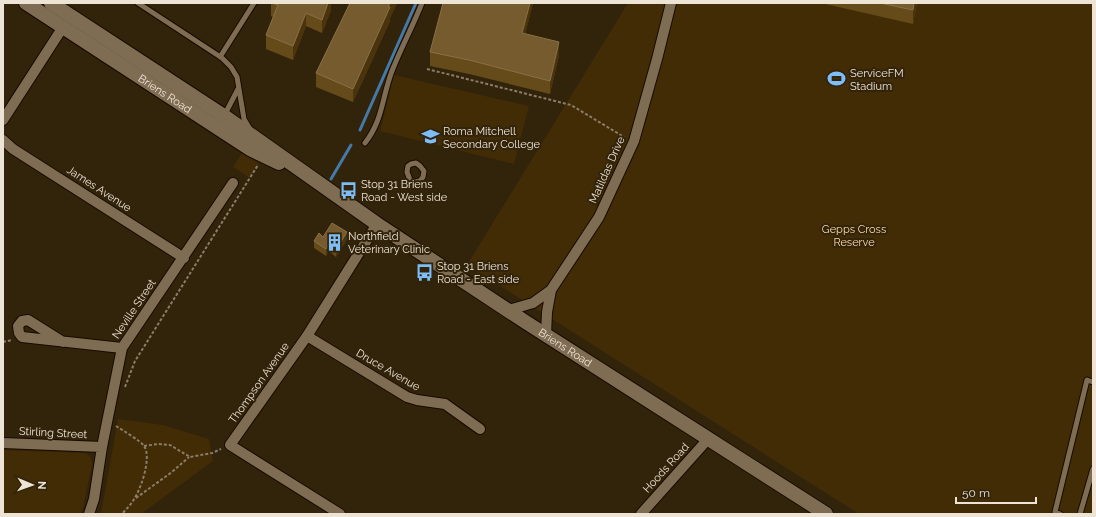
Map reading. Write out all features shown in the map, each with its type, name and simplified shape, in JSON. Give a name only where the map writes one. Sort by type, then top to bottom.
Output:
[{"type":"main road","name":"Briens Road","points":[[26,3],[67,21],[216,119],[250,149],[308,177]]},
{"type":"main road","name":"Briens Road","points":[[51,3],[67,21]]},
{"type":"main road","name":"Briens Road","points":[[216,119],[255,137],[308,177],[377,224],[826,514]]},
{"type":"street","name":"Matildas Drive","points":[[509,310],[533,303],[551,290],[599,217],[634,141],[671,3]]},
{"type":"street","points":[[3,120],[67,21]]},
{"type":"street","name":"James Avenue","points":[[3,140],[13,149],[184,258]]},
{"type":"street","name":"Neville Street","points":[[89,514],[94,499],[102,447],[122,348],[184,258],[233,183]]},
{"type":"street","name":"Thompson Avenue","points":[[230,445],[307,336],[377,224]]},
{"type":"street","points":[[546,334],[547,312],[551,290]]},
{"type":"street","name":"Druce Avenue","points":[[307,336],[407,397],[445,404],[480,429]]},
{"type":"street","points":[[63,342],[122,348]]},
{"type":"street","name":"Hoods Road","points":[[641,514],[709,438]]},
{"type":"street","name":"Stirling Street","points":[[3,443],[102,447]]},
{"type":"street","points":[[230,445],[340,514]]},
{"type":"lane","points":[[138,3],[220,57],[231,67],[237,77],[244,119],[255,137]]},
{"type":"lane","points":[[220,57],[254,3]]},
{"type":"lane","points":[[365,143],[372,135],[379,121],[389,80],[398,55],[422,3]]},
{"type":"lane","points":[[216,119],[238,88]]},
{"type":"lane","points":[[1060,514],[1055,512],[1087,380],[1093,382]]},
{"type":"lane","points":[[1080,514],[1093,469]]},
{"type":"path","points":[[427,69],[572,105],[628,139]]},
{"type":"path","points":[[125,389],[135,361],[259,164]]},
{"type":"path","points":[[116,426],[144,446],[147,453],[146,469],[135,499]]},
{"type":"path","points":[[144,446],[158,444],[170,445],[190,456]]},
{"type":"path","points":[[122,514],[135,499],[172,472],[190,456],[212,453],[230,445]]},
{"type":"green space","name":"Gepps Cross Reserve","points":[[628,3],[1093,3],[1093,514],[859,514],[467,265]]},
{"type":"green space","points":[[394,75],[529,106],[514,164],[380,131]]},
{"type":"green space","points":[[242,153],[259,164],[250,178],[233,167]]},
{"type":"green space","points":[[118,419],[163,425],[209,439],[213,461],[141,514],[101,514]]},
{"type":"green space","points":[[3,450],[85,453],[88,455],[91,459],[92,465],[83,508],[80,514],[3,514]]},
{"type":"building","points":[[272,3],[328,3],[322,20],[306,13],[293,46],[266,35],[278,5]]},
{"type":"building","points":[[350,3],[390,3],[388,7],[390,7],[353,89],[316,73]]},
{"type":"building","points":[[443,3],[530,3],[522,33],[559,42],[550,81],[469,60],[430,52]]},
{"type":"building","points":[[880,3],[914,3],[913,10]]},
{"type":"building","points":[[332,223],[347,232],[336,250],[329,244],[326,249],[314,241],[319,233],[323,237]]},
{"type":"waterway","points":[[360,130],[416,3]]},
{"type":"waterway","points":[[331,179],[351,145]]},
{"type":"place","name":"ServiceFM Stadium","points":[[837,79]]},
{"type":"place","name":"Roma Mitchell Secondary College","points":[[430,137]]},
{"type":"place","name":"Stop 31 Briens Road - West side","points":[[348,190]]},
{"type":"place","name":"Northfield Veterinary Clinic","points":[[335,242]]},
{"type":"place","name":"Stop 31 Briens Road - East side","points":[[424,272]]}]
